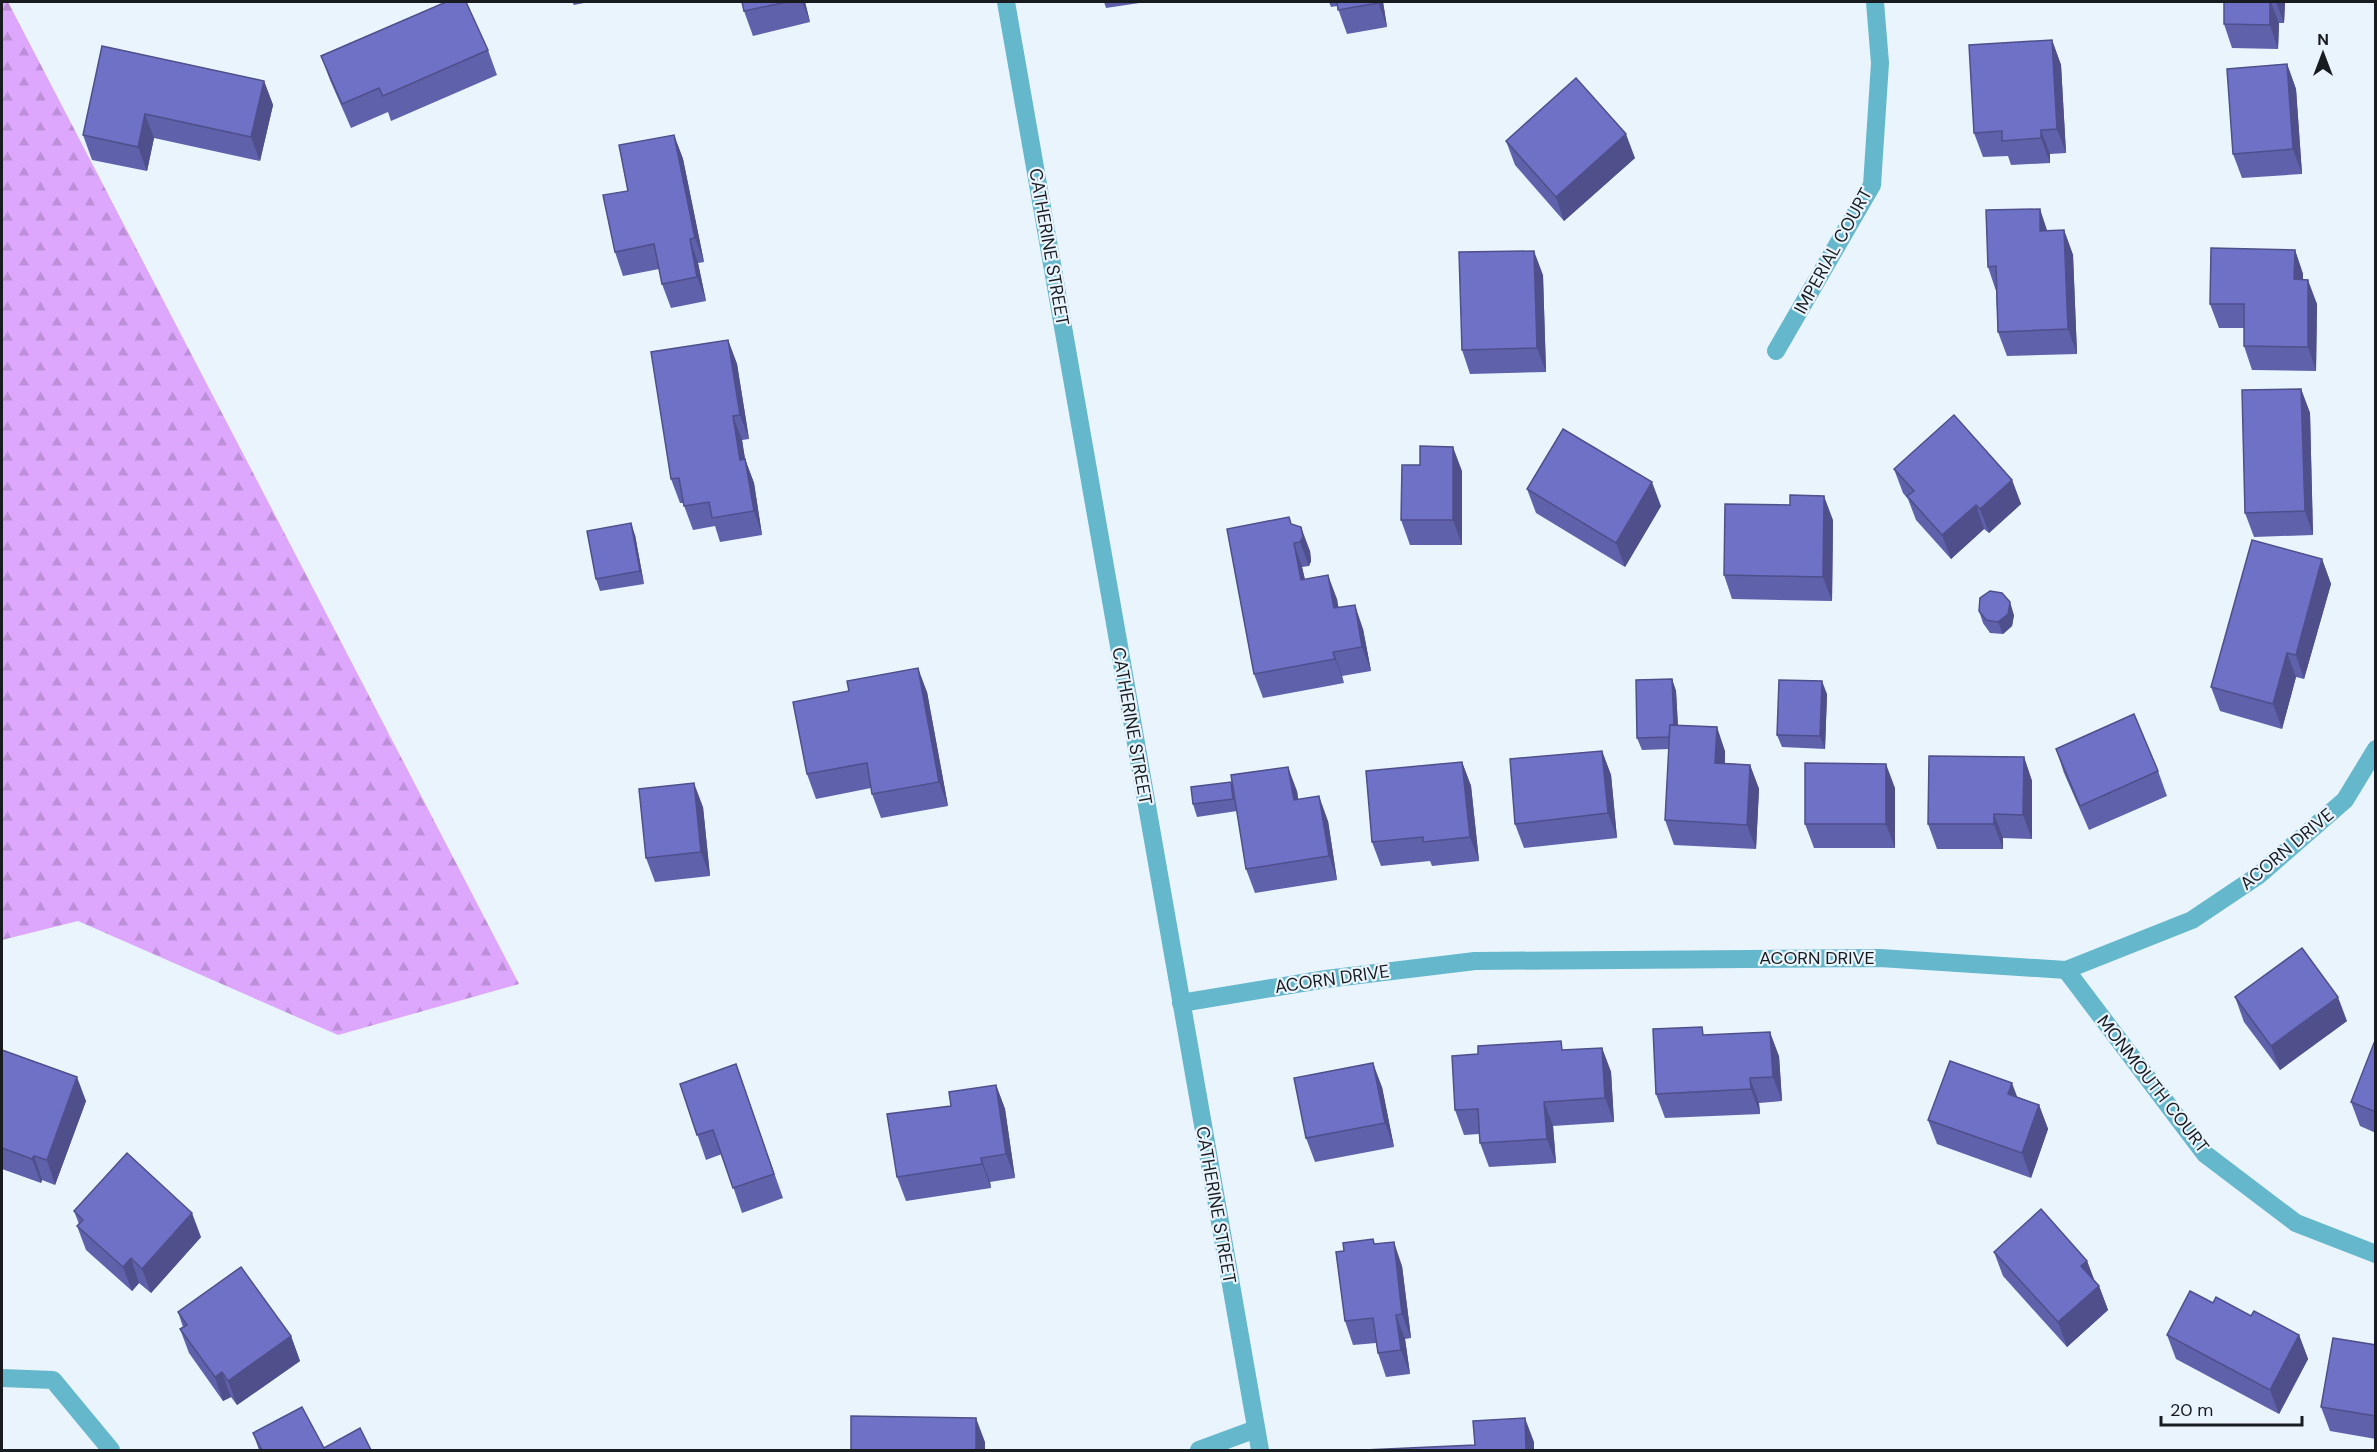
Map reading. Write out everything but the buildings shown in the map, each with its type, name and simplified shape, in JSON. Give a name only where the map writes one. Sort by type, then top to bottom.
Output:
[{"type":"street","name":"CATHERINE STREET","points":[[1006,2],[1260,1450]]},
{"type":"street","name":"IMPERIAL COURT","points":[[1776,351],[1872,185],[1880,63],[1875,2]]},
{"type":"street","name":"ACORN DRIVE","points":[[1181,1003],[1326,979],[1475,961],[1880,958],[2066,970],[2192,920],[2259,875],[2345,800],[2376,749]]},
{"type":"street","name":"MONMOUTH COURT","points":[[2066,970],[2205,1154],[2296,1223],[2376,1254]]},
{"type":"street","points":[[2,1378],[52,1380],[111,1450]]},
{"type":"street","points":[[1199,1450],[1256,1429]]},
{"type":"green space","points":[[2,2],[8,2],[519,984],[338,1035],[78,921],[2,940]]}]
